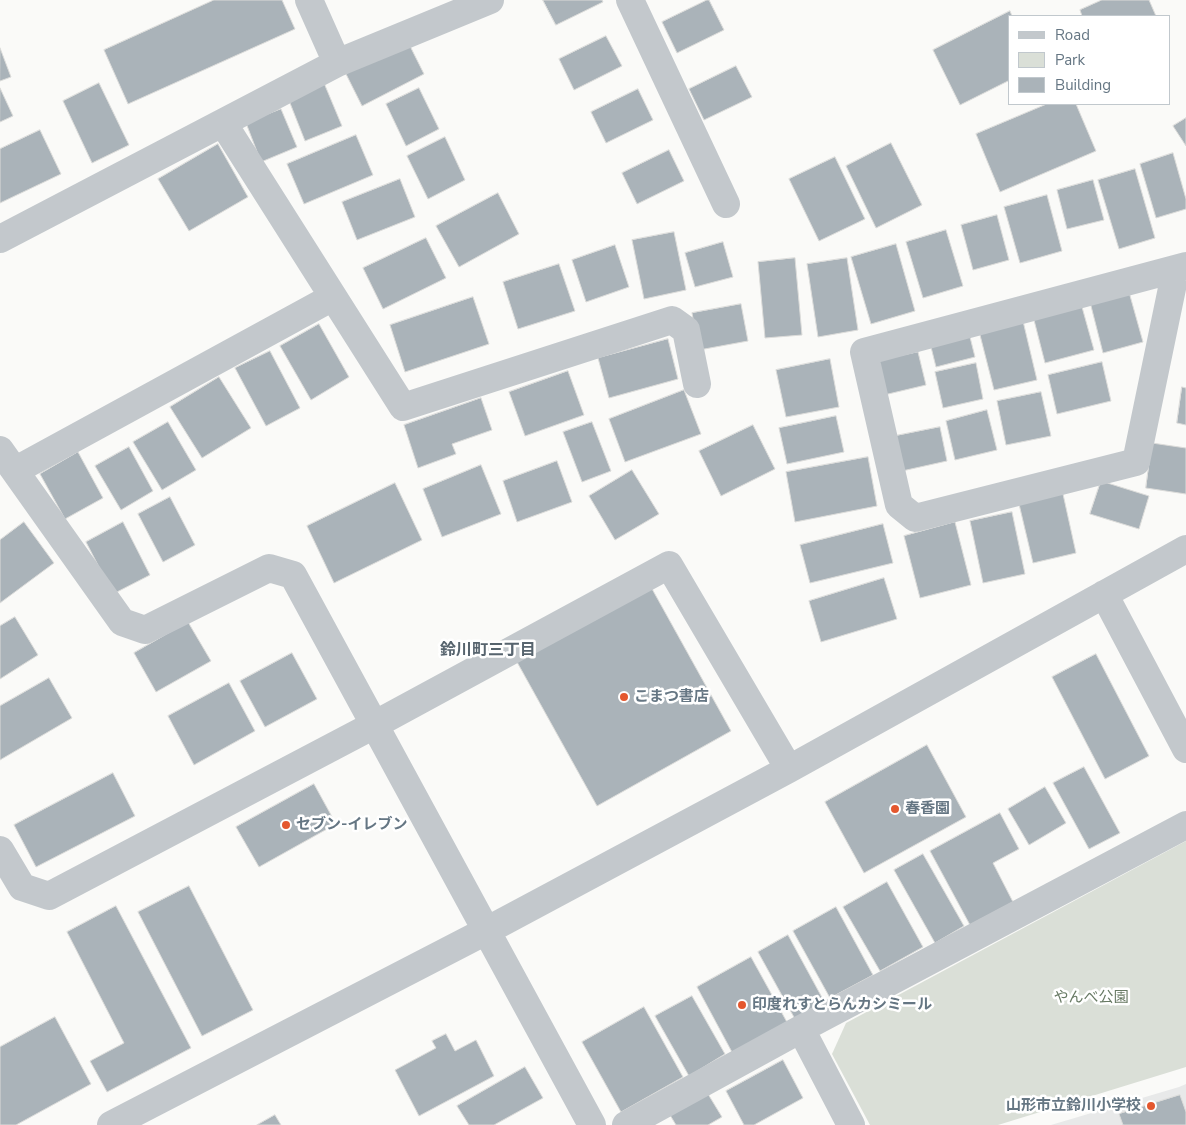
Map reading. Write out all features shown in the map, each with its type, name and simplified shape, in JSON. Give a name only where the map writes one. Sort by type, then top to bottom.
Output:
[{"type":"street","points":[[309,0],[337,63]]},
{"type":"street","points":[[0,239],[337,63],[490,0]]},
{"type":"street","points":[[630,0],[726,204]]},
{"type":"street","points":[[224,123],[403,407],[672,320],[686,330],[697,384]]},
{"type":"street","points":[[1181,268],[1136,462],[915,518],[899,505],[864,352],[1181,268]]},
{"type":"street","points":[[333,297],[8,460],[122,622],[145,630],[269,568],[293,575],[592,1125]]},
{"type":"street","points":[[111,1125],[486,931],[789,769],[1186,549]]},
{"type":"street","points":[[0,850],[22,887],[49,896],[374,725],[669,565],[789,769]]},
{"type":"street","points":[[1104,594],[1186,749]]},
{"type":"street","points":[[626,1125],[801,1029],[1186,825]]},
{"type":"street","points":[[801,1029],[852,1125]]},
{"type":"shaded area","name":"山形市立鈴川小学校","points":[[1186,1084],[1186,1125],[1051,1125],[1179,1087]]},
{"type":"green space","name":"やんべ公園","points":[[1186,841],[1186,1067],[998,1125],[870,1125],[832,1054],[846,1023]]},
{"type":"building","points":[[214,0],[282,0],[295,29],[128,104],[104,50]]},
{"type":"building","points":[[543,0],[602,0],[603,2],[556,25]]},
{"type":"building","points":[[709,0],[724,30],[677,53],[662,22]]},
{"type":"building","points":[[1102,0],[1149,0],[1156,15],[1082,15],[1080,10]]},
{"type":"building","points":[[1010,11],[1012,15],[1008,15],[1008,81],[960,105],[933,50]]},
{"type":"building","points":[[606,36],[622,66],[574,90],[559,59]]},
{"type":"building","points":[[408,42],[424,74],[362,106],[346,74]]},
{"type":"building","points":[[0,48],[11,77],[0,81]]},
{"type":"building","points":[[736,66],[752,97],[704,120],[689,89]]},
{"type":"building","points":[[99,83],[129,145],[92,163],[63,101]]},
{"type":"building","points":[[324,83],[342,126],[305,141],[288,98]]},
{"type":"building","points":[[0,88],[13,116],[0,122]]},
{"type":"building","points":[[419,88],[439,129],[406,146],[386,104]]},
{"type":"building","points":[[638,89],[653,120],[606,143],[591,112]]},
{"type":"building","points":[[1045,105],[1076,105],[1096,151],[1000,192],[976,134]]},
{"type":"building","points":[[281,109],[297,147],[261,162],[246,123]]},
{"type":"building","points":[[1186,118],[1186,146],[1173,126]]},
{"type":"building","points":[[40,130],[61,174],[0,203],[0,149]]},
{"type":"building","points":[[356,135],[373,175],[304,204],[287,164]]},
{"type":"building","points":[[445,137],[465,180],[428,199],[407,156]]},
{"type":"building","points":[[891,143],[922,205],[876,228],[846,166]]},
{"type":"building","points":[[218,144],[248,197],[189,231],[158,179]]},
{"type":"building","points":[[669,150],[684,181],[637,204],[622,173]]},
{"type":"building","points":[[1173,153],[1186,199],[1186,209],[1156,218],[1140,164]]},
{"type":"building","points":[[835,157],[865,219],[819,241],[789,179]]},
{"type":"building","points":[[1135,169],[1155,238],[1119,249],[1098,180]]},
{"type":"building","points":[[400,179],[415,217],[357,240],[342,202]]},
{"type":"building","points":[[1093,180],[1104,220],[1067,229],[1057,190]]},
{"type":"building","points":[[498,193],[519,234],[459,267],[436,226]]},
{"type":"building","points":[[1047,195],[1062,251],[1020,263],[1004,207]]},
{"type":"building","points":[[997,215],[1009,260],[973,270],[961,225]]},
{"type":"building","points":[[946,230],[963,286],[923,298],[906,242]]},
{"type":"building","points":[[674,232],[686,290],[644,299],[632,240]]},
{"type":"building","points":[[426,238],[446,278],[383,309],[363,268]]},
{"type":"building","points":[[723,242],[733,277],[695,287],[685,253]]},
{"type":"building","points":[[896,244],[915,311],[871,324],[851,257]]},
{"type":"building","points":[[615,245],[629,287],[586,302],[572,260]]},
{"type":"building","points":[[795,258],[802,335],[765,338],[758,262]]},
{"type":"building","points":[[847,258],[858,330],[818,337],[807,264]]},
{"type":"building","points":[[559,264],[575,311],[518,329],[503,282]]},
{"type":"building","points":[[1129,292],[1143,342],[1103,353],[1090,302]]},
{"type":"building","points":[[473,297],[489,344],[405,372],[390,325]]},
{"type":"building","points":[[741,304],[748,341],[699,350],[692,313]]},
{"type":"building","points":[[1082,307],[1094,350],[1045,363],[1034,320]]},
{"type":"building","points":[[1023,321],[1037,380],[994,390],[979,331]]},
{"type":"building","points":[[319,324],[349,377],[311,400],[280,346]]},
{"type":"building","points":[[969,333],[975,357],[936,367],[930,343]]},
{"type":"building","points":[[668,339],[678,379],[609,398],[598,358]]},
{"type":"building","points":[[270,351],[300,408],[266,426],[235,368]]},
{"type":"building","points":[[918,352],[926,385],[884,395],[877,361]]},
{"type":"building","points":[[830,359],[839,407],[786,417],[776,370]]},
{"type":"building","points":[[1102,362],[1111,401],[1057,414],[1048,375]]},
{"type":"building","points":[[976,363],[983,399],[943,408],[935,372]]},
{"type":"building","points":[[568,371],[584,415],[525,436],[509,392]]},
{"type":"building","points":[[219,377],[251,428],[202,458],[170,407]]},
{"type":"building","points":[[1182,387],[1186,388],[1186,425],[1177,423]]},
{"type":"building","points":[[684,390],[701,434],[625,462],[609,419]]},
{"type":"building","points":[[1041,392],[1051,436],[1006,445],[997,401]]},
{"type":"building","points":[[481,398],[492,430],[452,444],[456,454],[418,468],[404,425]]},
{"type":"building","points":[[987,410],[997,450],[955,460],[946,421]]},
{"type":"building","points":[[836,416],[844,452],[787,464],[779,428]]},
{"type":"building","points":[[168,422],[196,470],[162,490],[133,442]]},
{"type":"building","points":[[592,422],[611,471],[582,482],[563,432]]},
{"type":"building","points":[[753,425],[775,469],[721,496],[699,451]]},
{"type":"building","points":[[940,427],[947,461],[902,471],[895,436]]},
{"type":"building","points":[[1152,443],[1186,448],[1186,494],[1146,488]]},
{"type":"building","points":[[129,447],[153,491],[121,510],[95,466]]},
{"type":"building","points":[[78,452],[103,498],[65,519],[40,474]]},
{"type":"building","points":[[868,457],[877,506],[795,522],[786,472]]},
{"type":"building","points":[[557,461],[572,502],[517,522],[503,481]]},
{"type":"building","points":[[481,465],[501,514],[442,537],[423,489]]},
{"type":"building","points":[[632,470],[659,514],[615,540],[589,496]]},
{"type":"building","points":[[1101,481],[1149,496],[1139,529],[1090,514]]},
{"type":"building","points":[[395,483],[422,540],[334,583],[307,526]]},
{"type":"building","points":[[1063,494],[1076,553],[1033,563],[1019,504]]},
{"type":"building","points":[[170,497],[195,545],[163,562],[138,514]]},
{"type":"building","points":[[1012,512],[1025,574],[983,583],[970,521]]},
{"type":"building","points":[[24,522],[54,563],[0,603],[0,540]]},
{"type":"building","points":[[123,522],[150,575],[113,594],[86,542]]},
{"type":"building","points":[[955,522],[971,585],[920,598],[904,536]]},
{"type":"building","points":[[883,524],[893,563],[810,583],[800,545]]},
{"type":"building","points":[[884,578],[897,619],[821,642],[809,601]]},
{"type":"building","name":"こまつ書店","points":[[651,587],[731,731],[597,806],[517,662]]},
{"type":"building","points":[[15,617],[38,655],[0,679],[0,626]]},
{"type":"building","points":[[188,622],[211,661],[156,692],[134,653]]},
{"type":"building","points":[[292,653],[317,699],[265,727],[240,681]]},
{"type":"building","points":[[1096,654],[1149,756],[1105,779],[1052,677]]},
{"type":"building","points":[[49,678],[72,718],[0,760],[0,706]]},
{"type":"building","points":[[229,683],[255,731],[194,765],[168,716]]},
{"type":"building","name":"春香園","points":[[927,745],[966,817],[864,873],[825,802]]},
{"type":"building","points":[[1084,767],[1120,833],[1089,849],[1053,783]]},
{"type":"building","points":[[113,773],[135,816],[36,867],[14,825]]},
{"type":"building","name":"セブン-イレブン","points":[[314,784],[336,824],[259,867],[236,827]]},
{"type":"building","points":[[1045,787],[1066,823],[1029,845],[1008,809]]},
{"type":"building","points":[[1000,813],[1019,849],[993,863],[1013,902],[970,925],[930,851]]},
{"type":"building","points":[[923,854],[964,926],[935,943],[894,870]]},
{"type":"building","points":[[887,882],[923,947],[880,971],[843,907]]},
{"type":"building","points":[[189,886],[253,1010],[202,1036],[138,912]]},
{"type":"building","points":[[116,906],[191,1048],[107,1092],[90,1061],[124,1043],[67,932]]},
{"type":"building","points":[[836,907],[873,975],[830,998],[793,931]]},
{"type":"building","points":[[788,935],[825,1003],[795,1019],[758,952]]},
{"type":"building","name":"印度れすとらんカシミール","points":[[751,957],[788,1024],[733,1054],[697,987]]},
{"type":"building","points":[[692,996],[725,1054],[689,1076],[655,1016]]},
{"type":"building","points":[[644,1007],[683,1077],[621,1112],[582,1042]]},
{"type":"building","points":[[55,1017],[91,1084],[16,1125],[0,1125],[0,1047]]},
{"type":"building","points":[[446,1034],[455,1051],[476,1040],[494,1076],[419,1116],[395,1070],[436,1048],[432,1041]]},
{"type":"building","points":[[783,1060],[803,1098],[754,1125],[744,1125],[726,1091]]},
{"type":"building","points":[[525,1067],[543,1098],[494,1125],[469,1125],[457,1106]]},
{"type":"building","points":[[708,1094],[722,1117],[708,1125],[676,1125],[670,1115]]},
{"type":"building","points":[[1180,1095],[1186,1112],[1186,1125],[1123,1125],[1119,1114]]},
{"type":"building","points":[[275,1115],[281,1125],[257,1125]]},
{"type":"place","name":"こまつ書店","points":[[624,697]]},
{"type":"place","name":"春香園","points":[[895,809]]},
{"type":"place","name":"セブン-イレブン","points":[[286,825]]},
{"type":"place","name":"印度れすとらんカシミール","points":[[742,1005]]},
{"type":"place","name":"山形市立鈴川小学校","points":[[1151,1106]]},
{"type":"district","name":"鈴川町三丁目","points":[[488,651]]}]
